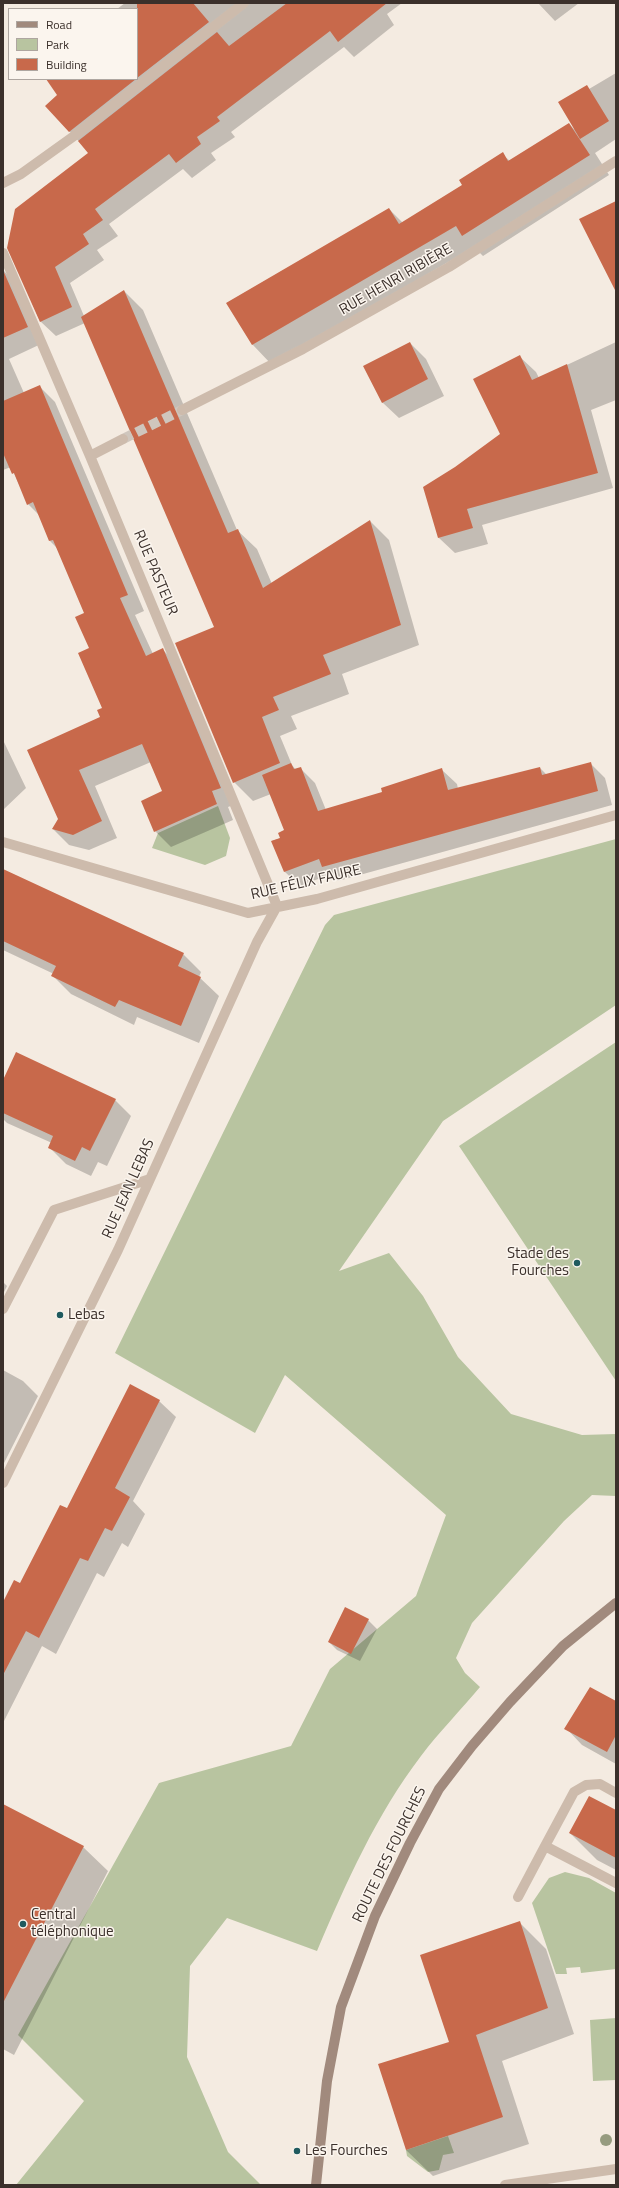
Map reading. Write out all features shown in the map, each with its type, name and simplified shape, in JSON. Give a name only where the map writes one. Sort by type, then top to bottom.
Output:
[{"type":"main road","name":"ROUTE DES FOURCHES","points":[[316,2185],[327,2081],[341,2008],[375,1916],[410,1843],[439,1789],[472,1746],[510,1702],[563,1646],[616,1604]]},
{"type":"street","points":[[3,183],[22,174],[74,136],[244,3]]},
{"type":"street","name":"RUE HENRI RIBIÈRE","points":[[182,410],[303,349],[449,267],[616,161]]},
{"type":"street","name":"RUE PASTEUR","points":[[3,253],[90,456],[277,906]]},
{"type":"street","points":[[90,456],[123,439]]},
{"type":"street","name":"RUE FÉLIX FAURE","points":[[3,842],[248,913],[317,899],[616,815]]},
{"type":"street","name":"RUE JEAN LEBAS","points":[[3,1483],[118,1250],[257,942],[277,906]]},
{"type":"street","points":[[3,1309],[54,1210],[150,1179]]},
{"type":"street","points":[[518,1897],[574,1792],[586,1785],[600,1784],[616,1793]]},
{"type":"street","points":[[545,1846],[616,1883]]},
{"type":"street","points":[[505,2185],[616,2169]]},
{"type":"green space","points":[[218,806],[230,838],[226,856],[205,865],[152,848],[158,833]]},
{"type":"green space","points":[[616,839],[616,1005],[443,1121],[339,1271],[389,1253],[423,1296],[458,1357],[511,1414],[582,1435],[616,1434],[616,1496],[592,1495],[564,1521],[472,1623],[456,1658],[465,1673],[480,1687],[428,1747],[390,1802],[363,1850],[317,1951],[227,1918],[190,1966],[187,2057],[228,2152],[261,2185],[16,2185],[84,2101],[18,2035],[159,1783],[291,1746],[330,1669],[416,1596],[446,1515],[285,1375],[255,1433],[115,1353],[325,925],[334,915]]},
{"type":"green space","name":"Stade des Fourches","points":[[616,1042],[616,1381],[459,1146]]},
{"type":"green space","points":[[565,1872],[589,1878],[616,1893],[616,1969],[581,1973],[580,1967],[566,1968],[567,1974],[556,1974],[532,1903],[549,1878]]},
{"type":"green space","points":[[616,2018],[616,2080],[593,2081],[590,2020]]},
{"type":"green space","points":[[448,2136],[454,2153],[443,2155],[439,2170],[428,2172],[407,2156],[406,2150]]},
{"type":"building","points":[[137,3],[193,3],[209,22],[138,77]]},
{"type":"building","points":[[287,3],[387,3],[338,42],[330,31],[217,117],[220,121],[197,137],[201,144],[176,163],[169,154],[95,209],[103,220],[83,234],[89,244],[55,267],[72,307],[40,322],[7,248],[15,209],[88,153],[78,141],[217,32],[229,46]]},
{"type":"building","points":[[47,80],[135,80],[69,132],[45,106],[57,95]]},
{"type":"building","points":[[587,85],[609,121],[580,139],[558,102]]},
{"type":"building","points":[[569,123],[590,155],[462,236],[456,226],[252,345],[226,303],[389,208],[399,224],[462,185],[459,180],[503,152],[508,161]]},
{"type":"building","points":[[616,201],[616,292],[579,219]]},
{"type":"building","points":[[3,270],[28,327],[3,338]]},
{"type":"building","points":[[124,290],[228,533],[238,529],[263,588],[370,520],[401,625],[323,655],[331,674],[273,697],[279,710],[262,717],[280,763],[233,783],[175,643],[214,627],[81,317]]},
{"type":"building","points":[[410,342],[428,379],[382,403],[363,366]]},
{"type":"building","points":[[520,355],[532,380],[567,364],[598,473],[467,509],[473,528],[438,538],[423,487],[455,467],[500,434],[473,379]]},
{"type":"building","points":[[40,385],[128,595],[120,598],[146,656],[163,648],[221,788],[212,791],[217,804],[154,832],[141,801],[162,791],[142,744],[79,770],[102,821],[73,835],[52,829],[58,819],[27,750],[100,717],[97,710],[102,708],[78,653],[89,648],[75,617],[84,613],[53,540],[49,541],[33,502],[27,505],[14,473],[12,474],[3,453],[3,401]]},
{"type":"building","points":[[591,762],[598,791],[322,867],[319,859],[284,872],[271,841],[280,838],[278,833],[284,830],[262,775],[291,763],[294,769],[301,767],[318,811],[382,792],[381,788],[442,768],[448,790],[540,767],[542,775]]},
{"type":"building","points":[[3,869],[184,953],[178,966],[201,977],[181,1026],[119,1000],[115,1007],[51,976],[56,966],[3,941]]},
{"type":"building","points":[[16,1052],[116,1099],[90,1151],[82,1147],[75,1161],[48,1148],[53,1136],[3,1113],[3,1080]]},
{"type":"building","points":[[130,1384],[160,1400],[115,1488],[130,1497],[112,1531],[105,1528],[88,1561],[80,1558],[39,1638],[26,1631],[3,1675],[3,1602],[14,1580],[20,1583],[60,1505],[67,1508]]},
{"type":"building","points":[[345,1607],[369,1619],[351,1654],[328,1642]]},
{"type":"building","points":[[590,1687],[616,1701],[616,1735],[607,1752],[564,1729]]},
{"type":"building","points":[[589,1796],[616,1810],[616,1858],[569,1833]]},
{"type":"building","name":"Central téléphonique","points":[[3,1804],[84,1846],[3,2003]]},
{"type":"building","points":[[520,1921],[548,2008],[476,2035],[503,2117],[406,2150],[378,2064],[449,2042],[420,1955]]},
{"type":"tunnel","points":[[123,439],[182,410]]},
{"type":"place","name":"Stade des Fourches","points":[[577,1263]]},
{"type":"place","name":"Lebas","points":[[60,1315]]},
{"type":"place","name":"Central téléphonique","points":[[23,1924]]},
{"type":"place","name":"Les Fourches","points":[[297,2151]]}]
